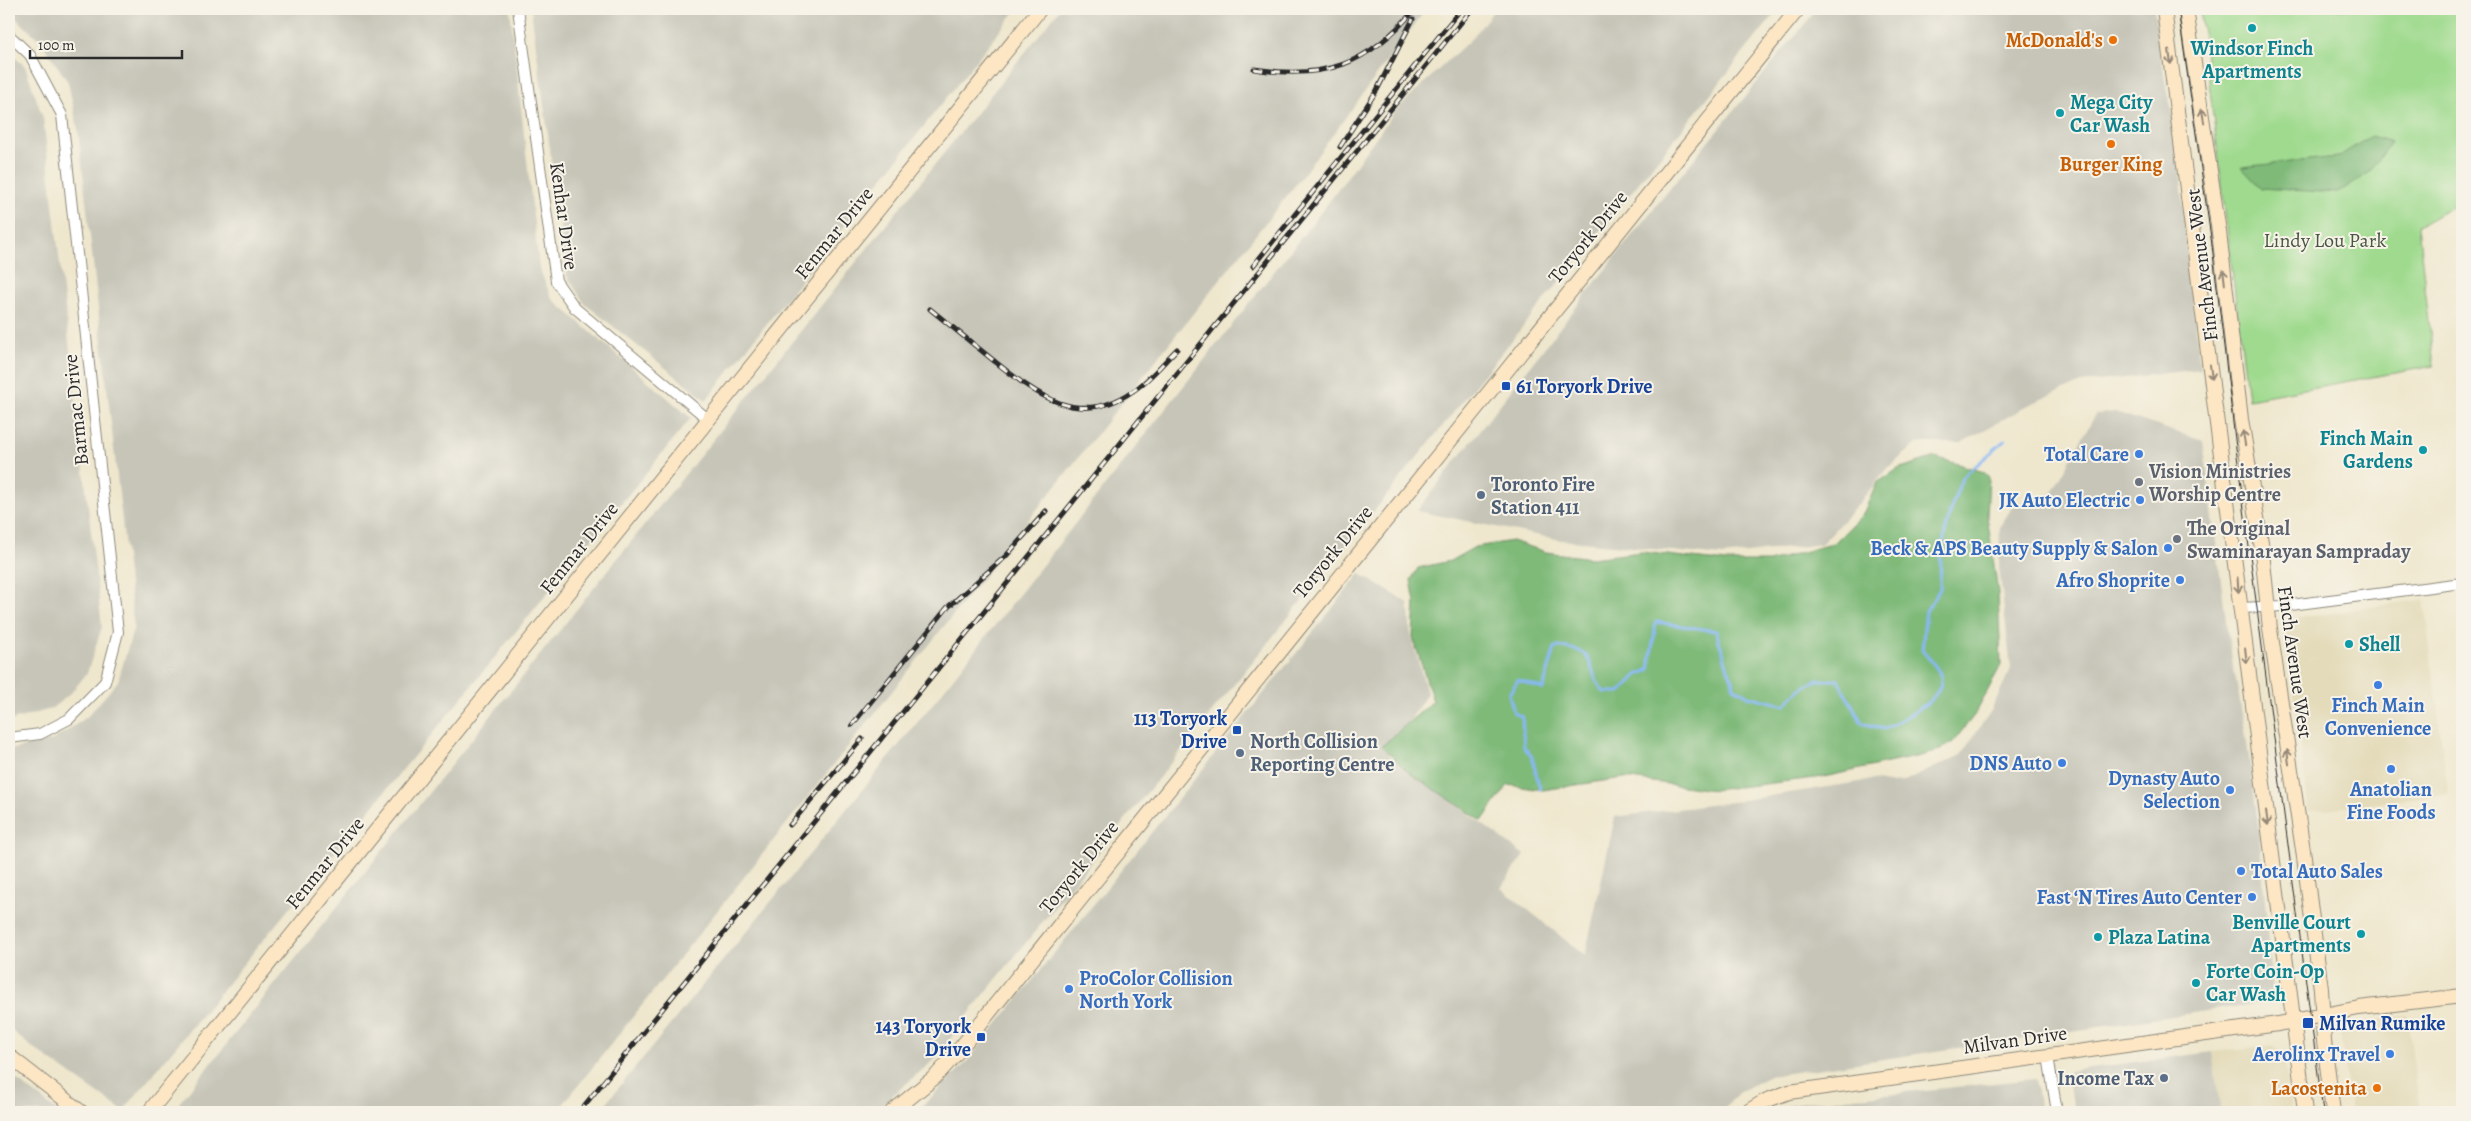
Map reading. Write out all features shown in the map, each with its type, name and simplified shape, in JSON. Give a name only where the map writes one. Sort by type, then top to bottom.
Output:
[{"type":"street","name":"Kenhar Drive","points":[[518,9],[556,281],[575,308],[709,420]]},
{"type":"street","name":"Fenmar Drive","points":[[149,1112],[1040,9]]},
{"type":"street","name":"Toryork Drive","points":[[892,1112],[935,1077],[954,1056],[1798,9]]},
{"type":"street","name":"Finch Avenue West","points":[[2164,9],[2305,1112]]},
{"type":"street","name":"Finch Avenue West","points":[[2186,9],[2218,224],[2241,419],[2261,542],[2267,608],[2304,857],[2333,1112]]},
{"type":"street","name":"Barmac Drive","points":[[9,35],[30,55],[62,115],[118,632],[105,682],[69,719],[40,734],[9,738]]},
{"type":"street","points":[[2240,608],[2267,608],[2462,583]]},
{"type":"street","name":"Milvan Drive","points":[[1747,1112],[1765,1101],[1788,1092],[2293,1021],[2359,1008],[2462,996]]},
{"type":"street","points":[[9,1056],[80,1112]]},
{"type":"street","points":[[2048,1056],[2058,1112]]},
{"type":"shaded area","points":[[9,9],[510,9],[539,268],[552,299],[691,418],[123,1111],[29,1045],[9,1028],[9,750],[53,740],[87,717],[118,681],[134,627],[78,129],[68,82],[40,40],[9,12]]},
{"type":"shaded area","points":[[531,9],[1017,9],[706,400],[585,304],[567,276]]},
{"type":"shaded area","points":[[1060,9],[1426,9],[1293,188],[557,1112],[172,1112]]},
{"type":"shaded area","points":[[1495,9],[1779,9],[974,1007],[935,1059],[873,1112],[599,1112],[939,696],[1329,202],[1395,111],[1474,36]]},
{"type":"shaded area","points":[[1817,9],[2154,9],[2167,93],[2175,120],[2200,369],[2081,383],[2034,402],[1961,443],[1918,443],[1889,467],[1854,509],[1821,544],[1723,556],[1561,540],[1417,511],[1637,229]]},
{"type":"shaded area","points":[[9,53],[25,66],[43,118],[102,627],[87,673],[71,693],[51,709],[9,721]]},
{"type":"shaded area","points":[[2115,412],[2203,441],[2228,636],[2246,736],[2259,832],[2273,1001],[1769,1076],[1738,1093],[1722,1112],[916,1112],[965,1064],[1360,574],[1408,603],[1411,635],[1427,693],[1389,755],[1524,855],[1501,888],[1585,956],[1615,817],[1725,803],[1872,780],[1887,783],[1904,782],[1961,755],[1991,711],[2011,668],[1999,567],[2000,526],[2013,506],[2051,494],[2096,414]]},
{"type":"shaded area","points":[[2424,599],[2448,795],[2309,811],[2285,623],[2287,620]]},
{"type":"shaded area","points":[[2407,1015],[2420,1112],[2351,1112],[2340,1032],[2343,1026]]},
{"type":"shaded area","points":[[2273,1045],[2280,1050],[2284,1057],[2291,1112],[2221,1112],[2212,1052]]},
{"type":"shaded area","points":[[2212,1052],[2221,1112],[2074,1112],[2068,1071]]},
{"type":"shaded area","points":[[9,1074],[58,1112],[9,1112]]},
{"type":"shaded area","points":[[2035,1079],[2040,1112],[1773,1112],[1798,1103]]},
{"type":"green space","name":"Lindy Lou Park","points":[[2200,9],[2462,9],[2462,201],[2418,226],[2434,366],[2248,399]]},
{"type":"green space","points":[[2371,136],[2391,142],[2370,172],[2337,193],[2261,188],[2241,167],[2338,157]]},
{"type":"green space","points":[[1935,457],[1984,472],[1989,477],[1987,516],[1998,593],[2001,665],[1976,713],[1953,742],[1933,753],[1824,777],[1713,790],[1623,778],[1543,790],[1508,785],[1482,821],[1408,772],[1382,746],[1433,701],[1413,637],[1415,602],[1411,580],[1418,568],[1450,561],[1475,547],[1512,541],[1546,552],[1591,558],[1642,552],[1726,562],[1769,562],[1834,543],[1863,514],[1877,483],[1898,469]]},
{"type":"waterway","points":[[1540,789],[1532,757],[1524,747],[1522,717],[1514,713],[1509,694],[1518,680],[1543,689],[1555,647],[1570,648],[1580,651],[1586,656],[1604,692],[1620,692],[1637,675],[1649,670],[1656,622],[1716,631],[1734,687],[1748,696],[1785,705],[1799,690],[1817,680],[1838,680],[1862,723],[1884,729],[1923,706],[1932,699],[1941,682],[1939,672],[1922,650],[1926,611],[1940,589],[1941,551],[1951,508],[1962,478],[2005,440]]},
{"type":"tram line","points":[[2178,9],[2212,245],[2236,448],[2323,1112]]},
{"type":"railway","points":[[1254,69],[1302,72],[1324,70],[1344,64],[1380,44],[1415,9]]},
{"type":"railway","points":[[1253,266],[1461,9]]},
{"type":"railway","points":[[579,1112],[1472,9]]},
{"type":"railway","points":[[1340,147],[1377,90],[1413,19]]},
{"type":"railway","points":[[930,309],[1025,385],[1058,402],[1076,407],[1094,407],[1113,402],[1133,391],[1151,377],[1177,349]]},
{"type":"railway","points":[[852,725],[947,608],[1006,556],[1046,511]]},
{"type":"railway","points":[[790,825],[862,739]]},
{"type":"place","name":"Windsor Finch Apartments","points":[[2252,28]]},
{"type":"place","name":"McDonald's","points":[[2113,40]]},
{"type":"place","name":"Mega City Car Wash","points":[[2060,113]]},
{"type":"place","name":"Burger King","points":[[2111,144]]},
{"type":"place","name":"61 Toryork Drive","points":[[1506,386]]},
{"type":"place","name":"Finch Main Gardens","points":[[2423,450]]},
{"type":"place","name":"Total Care","points":[[2139,454]]},
{"type":"place","name":"Vision Ministries Worship Centre","points":[[2139,482]]},
{"type":"place","name":"Toronto Fire Station 411","points":[[1481,495]]},
{"type":"place","name":"JK Auto Electric","points":[[2140,500]]},
{"type":"place","name":"The Original Swaminarayan Sampraday","points":[[2177,539]]},
{"type":"place","name":"Beck & APS Beauty Supply & Salon","points":[[2168,548]]},
{"type":"place","name":"Afro Shoprite","points":[[2180,580]]},
{"type":"place","name":"Shell","points":[[2349,644]]},
{"type":"place","name":"Finch Main Convenience","points":[[2378,685]]},
{"type":"place","name":"113 Toryork Drive","points":[[1237,730]]},
{"type":"place","name":"North Collision Reporting Centre","points":[[1240,753]]},
{"type":"place","name":"DNS Auto","points":[[2062,763]]},
{"type":"place","name":"Anatolian Fine Foods","points":[[2391,769]]},
{"type":"place","name":"Dynasty Auto Selection","points":[[2230,790]]},
{"type":"place","name":"Total Auto Sales","points":[[2241,871]]},
{"type":"place","name":"Fast ‘N Tires Auto Center","points":[[2252,897]]},
{"type":"place","name":"Benville Court Apartments","points":[[2361,934]]},
{"type":"place","name":"Plaza Latina","points":[[2098,937]]},
{"type":"place","name":"Forte Coin-Op Car Wash","points":[[2196,983]]},
{"type":"place","name":"ProColor Collision North York","points":[[1069,989]]},
{"type":"place","name":"Milvan Rumike","points":[[2308,1023]]},
{"type":"place","name":"143 Toryork Drive","points":[[981,1037]]},
{"type":"place","name":"Aerolinx Travel","points":[[2390,1054]]},
{"type":"place","name":"Income Tax","points":[[2164,1078]]},
{"type":"place","name":"Lacostenita","points":[[2377,1088]]}]
